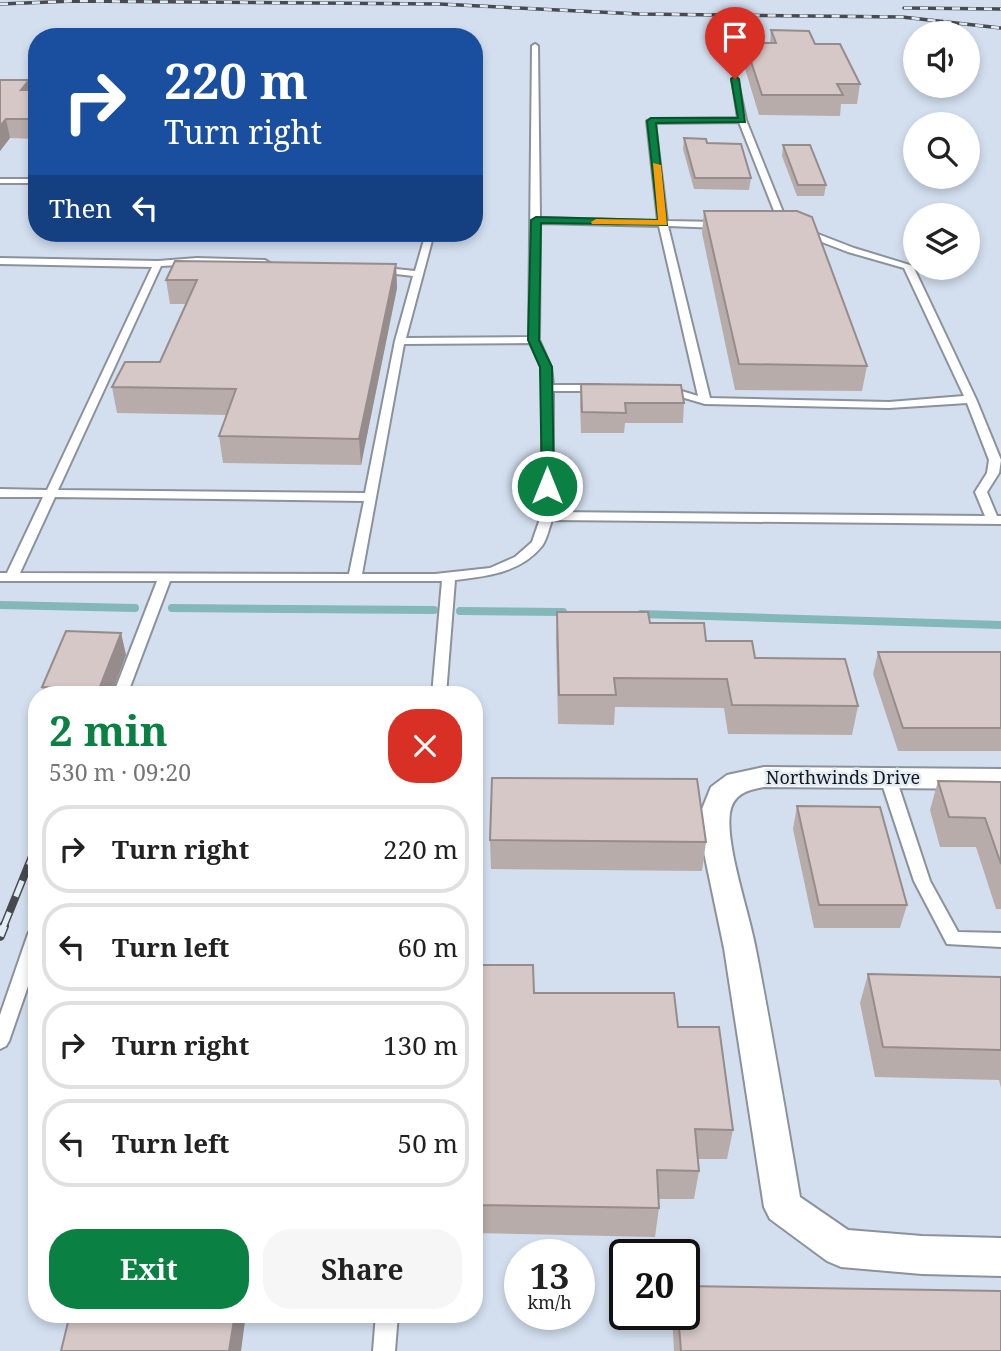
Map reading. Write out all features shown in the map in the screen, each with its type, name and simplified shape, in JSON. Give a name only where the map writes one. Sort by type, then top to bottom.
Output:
[{"type":"street","name":"Northwinds Drive","points":[[1001,779],[764,777],[737,782],[721,794],[715,814],[716,838],[740,948],[783,1207],[841,1248],[922,1255],[1001,1257]]},
{"type":"lane","points":[[158,264],[52,494],[6,576],[449,577],[493,572],[519,560],[538,542],[547,516],[548,388],[546,367],[534,340],[535,46]]},
{"type":"lane","points":[[735,79],[742,120],[783,224]]},
{"type":"lane","points":[[705,401],[663,223],[651,121],[742,120]]},
{"type":"lane","points":[[0,181],[28,181]]},
{"type":"lane","points":[[536,220],[735,225]]},
{"type":"lane","points":[[771,224],[783,224],[851,250],[908,266],[971,399],[995,460],[993,473],[981,492],[997,520]]},
{"type":"lane","points":[[355,578],[400,341],[428,242]]},
{"type":"lane","points":[[0,261],[276,263]]},
{"type":"lane","points":[[368,267],[419,274]]},
{"type":"lane","points":[[400,341],[534,340]]},
{"type":"lane","points":[[548,388],[612,388]]},
{"type":"lane","points":[[650,388],[663,388],[705,401],[889,405],[971,399]]},
{"type":"lane","points":[[0,493],[370,497]]},
{"type":"lane","points":[[547,516],[997,520]]},
{"type":"lane","points":[[123,686],[165,577]]},
{"type":"lane","points":[[440,686],[449,577]]},
{"type":"lane","points":[[888,778],[922,881],[953,939],[1001,940]]},
{"type":"lane","points":[[0,1041],[28,960]]},
{"type":"lane","points":[[384,1351],[386,1323]]},
{"type":"shaded area","points":[[0,0],[1001,0],[1001,1351],[0,1351]]},
{"type":"building","points":[[771,30],[809,31],[815,44],[840,44],[860,84],[837,84],[843,95],[762,95],[745,43],[776,43]]},
{"type":"building","points":[[0,80],[28,80],[21,90],[28,90],[28,119],[6,119],[0,126]]},
{"type":"building","points":[[684,138],[706,139],[707,143],[741,144],[751,178],[695,178]]},
{"type":"building","points":[[783,145],[810,145],[826,185],[798,185]]},
{"type":"building","points":[[704,211],[797,211],[812,217],[867,366],[739,364]]},
{"type":"building","points":[[175,261],[396,264],[359,439],[219,436],[236,389],[112,387],[125,362],[160,362],[197,280],[166,280]]},
{"type":"building","points":[[581,384],[681,385],[684,403],[625,403],[626,413],[582,412]]},
{"type":"building","points":[[557,612],[648,612],[650,623],[704,623],[706,641],[752,641],[755,658],[845,659],[858,706],[732,705],[727,679],[614,678],[616,695],[559,695]]},
{"type":"building","points":[[66,631],[121,633],[100,686],[42,686]]},
{"type":"building","points":[[878,652],[1001,652],[1001,728],[903,728]]},
{"type":"building","points":[[492,778],[697,779],[706,842],[490,840]]},
{"type":"building","points":[[938,781],[1001,782],[1001,864],[985,818],[949,817]]},
{"type":"building","points":[[797,806],[880,807],[907,905],[819,905]]},
{"type":"building","points":[[483,965],[533,965],[534,993],[674,993],[678,1027],[719,1027],[733,1130],[695,1129],[699,1171],[657,1170],[659,1208],[483,1205]]},
{"type":"building","points":[[868,974],[1001,977],[1001,1050],[883,1047]]},
{"type":"building","points":[[700,1286],[1001,1291],[1001,1351],[681,1351],[679,1330],[700,1330]]},
{"type":"building","points":[[68,1323],[234,1323],[229,1351],[61,1351]]},
{"type":"waterway","points":[[0,605],[135,608]]},
{"type":"waterway","points":[[172,608],[434,610]]},
{"type":"waterway","points":[[460,611],[563,612]]},
{"type":"waterway","points":[[641,614],[1001,625]]},
{"type":"railway","points":[[0,4],[74,1],[439,4],[639,14],[902,17],[1001,28]]},
{"type":"railway","points":[[904,8],[1001,9]]},
{"type":"railway","points":[[3,928],[28,866]]},
{"type":"railway","points":[[0,936],[4,926]]},
{"type":"slow traffic","points":[[596,222],[663,223],[656,165]]},
{"type":"route","points":[[547,486],[548,388],[546,367],[534,340],[536,220],[663,223],[651,121],[742,120],[735,79]]}]
